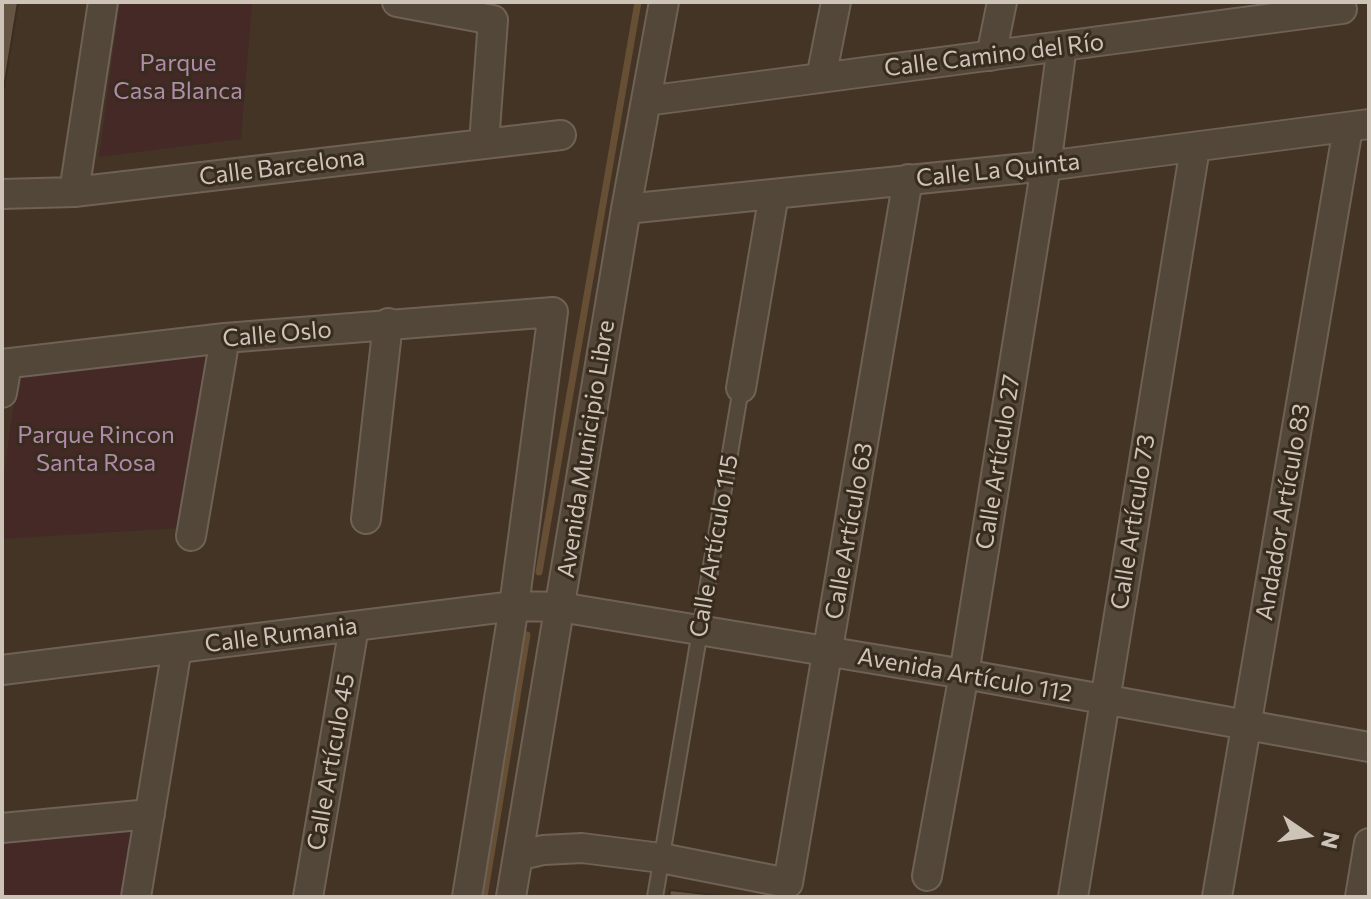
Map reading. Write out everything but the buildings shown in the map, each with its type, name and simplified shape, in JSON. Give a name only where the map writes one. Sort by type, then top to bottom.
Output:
[{"type":"street","points":[[74,192],[103,2]]},
{"type":"street","points":[[397,2],[493,20],[484,143]]},
{"type":"street","name":"Avenida Municipio Libre","points":[[511,897],[626,209],[664,2]]},
{"type":"street","points":[[821,78],[836,2]]},
{"type":"street","points":[[991,56],[1002,2]]},
{"type":"street","name":"Calle Camino del Río","points":[[646,101],[991,56],[1336,6]]},
{"type":"street","name":"Calle Artículo 27","points":[[927,876],[964,674],[1046,166],[1062,46]]},
{"type":"street","name":"Calle La Quinta","points":[[626,209],[1046,166],[1359,126]]},
{"type":"street","name":"Andador Artículo 83","points":[[1217,897],[1359,126]]},
{"type":"street","name":"Calle Barcelona","points":[[2,194],[74,192],[561,135]]},
{"type":"street","name":"Calle Artículo 73","points":[[1073,897],[1195,148]]},
{"type":"street","name":"Calle Artículo 63","points":[[661,858],[788,883],[908,179]]},
{"type":"street","name":"Calle Artículo 115","points":[[741,388],[774,194]]},
{"type":"street","name":"Avenida Municipio Libre","points":[[467,897],[514,606],[553,312]]},
{"type":"street","name":"Calle Oslo","points":[[4,364],[225,338],[553,312]]},
{"type":"street","points":[[366,519],[388,323]]},
{"type":"street","points":[[191,536],[225,338]]},
{"type":"street","points":[[2,393],[4,364]]},
{"type":"street","name":"Calle Rumania","points":[[2,670],[514,606],[560,607]]},
{"type":"street","name":"Avenida Artículo 112","points":[[560,607],[964,674],[1369,747]]},
{"type":"street","name":"Calle Artículo 45","points":[[308,897],[354,627]]},
{"type":"street","points":[[136,897],[177,648]]},
{"type":"street","points":[[2,828],[150,814]]},
{"type":"street","points":[[1360,897],[1369,843]]},
{"type":"street","points":[[518,856],[543,850],[582,848],[661,858]]},
{"type":"lane","name":"Calle Artículo 115","points":[[655,897],[741,388]]},
{"type":"green space","name":"Parque Casa Blanca","points":[[120,2],[252,2],[241,139],[99,157]]},
{"type":"green space","name":"Parque Rincon Santa Rosa","points":[[210,352],[179,528],[2,539],[2,487],[18,373]]},
{"type":"green space","points":[[145,830],[133,897],[2,897],[2,841]]},
{"type":"waterway","points":[[539,572],[638,2]]},
{"type":"waterway","points":[[484,897],[527,635]]}]
